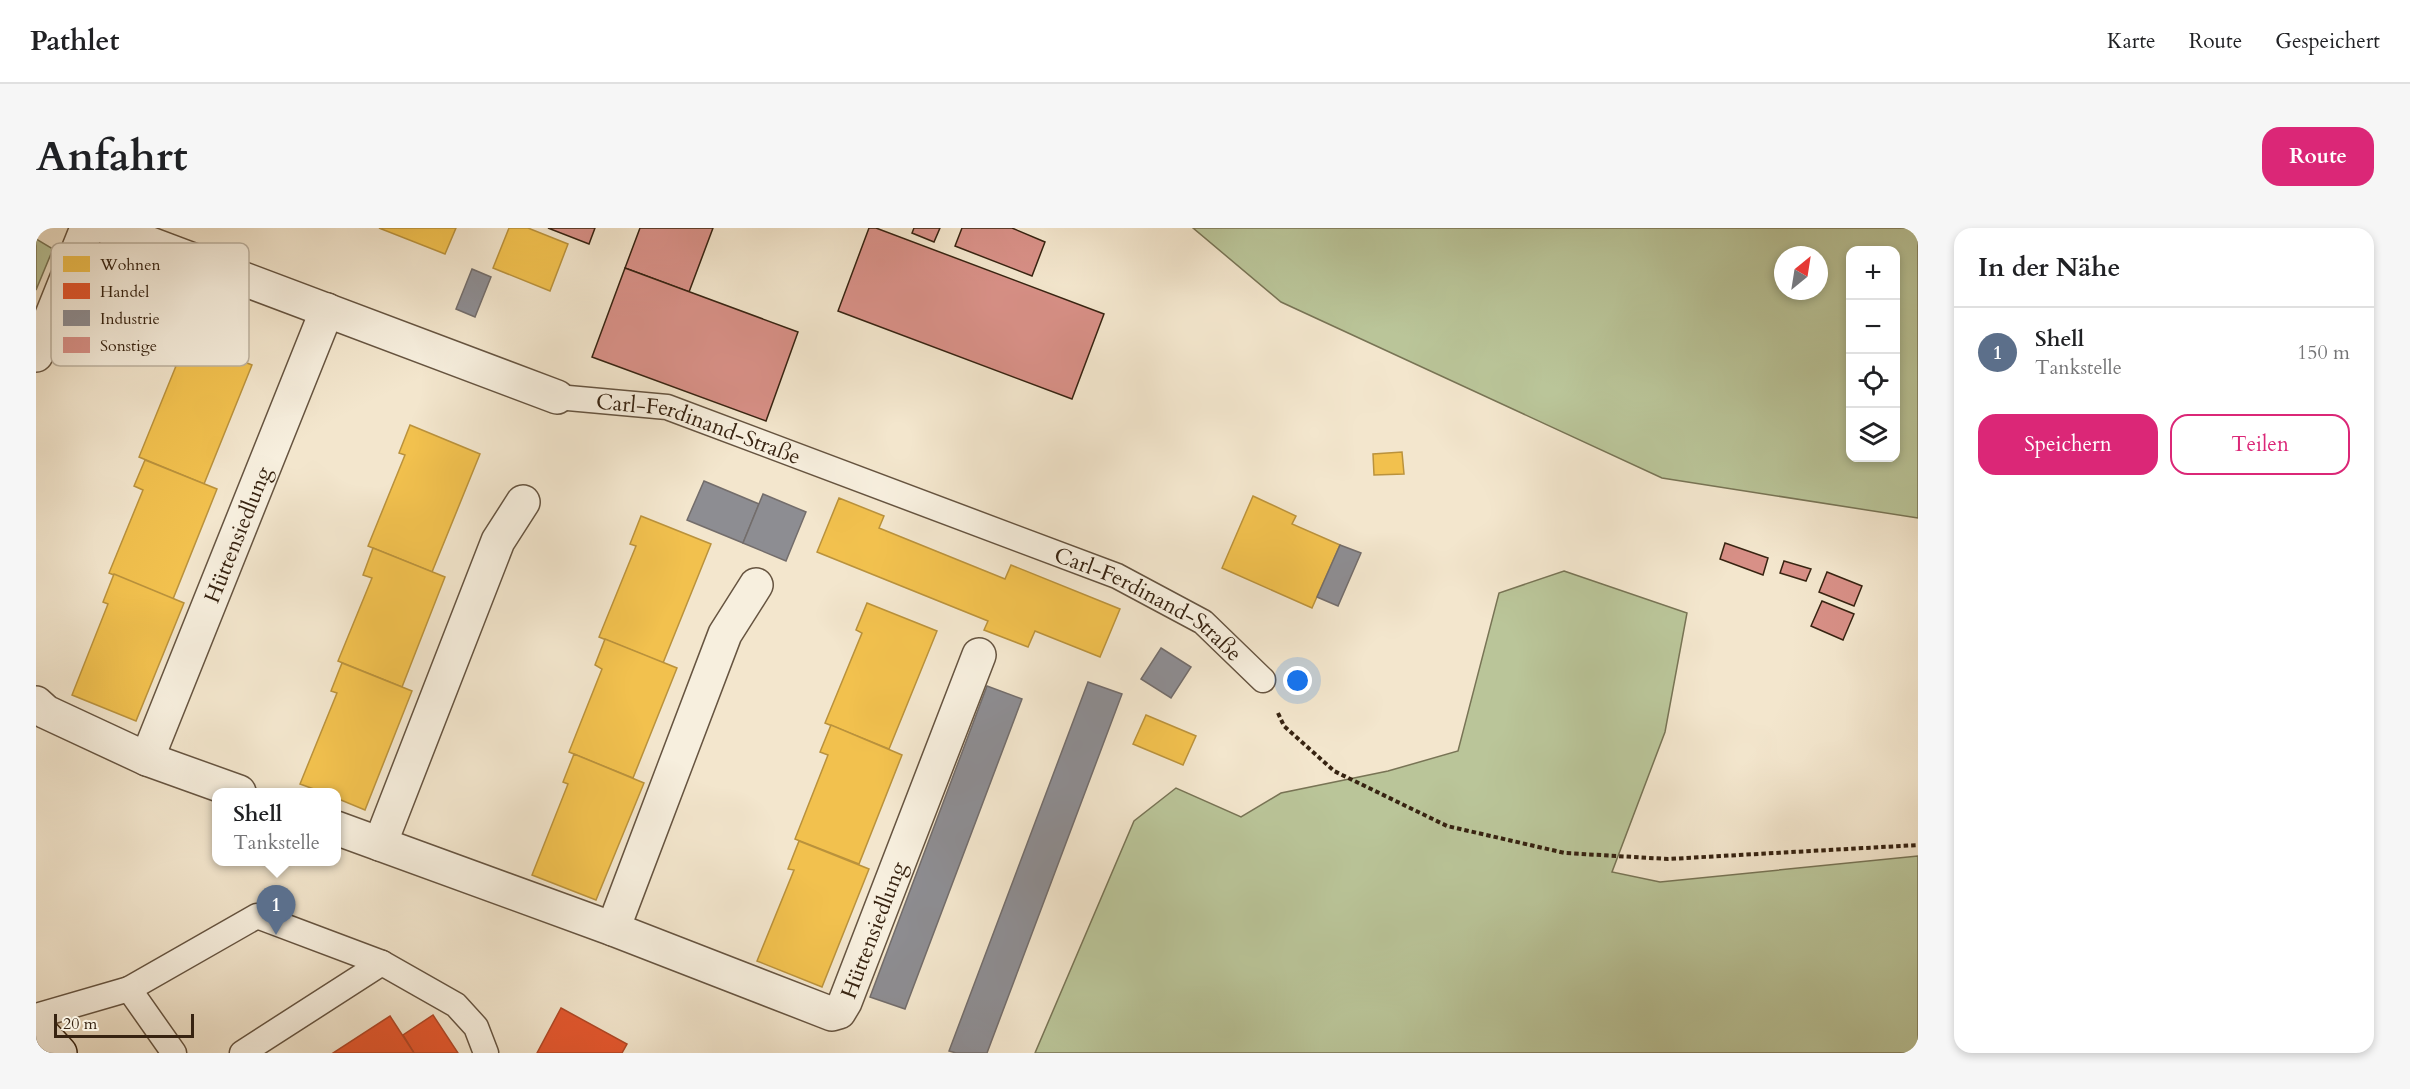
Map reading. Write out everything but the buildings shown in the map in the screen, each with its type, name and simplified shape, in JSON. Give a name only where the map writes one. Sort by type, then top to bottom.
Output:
[{"type":"street","points":[[81,243],[87,228]]},
{"type":"street","name":"Carl-Ferdinand-Straße","points":[[108,228],[148,243]]},
{"type":"street","name":"Carl-Ferdinand-Straße","points":[[249,281],[557,397]]},
{"type":"street","name":"Hüttensiedlung","points":[[147,759],[327,310]]},
{"type":"street","points":[[36,355],[51,318]]},
{"type":"street","points":[[380,844],[498,541],[522,502]]},
{"type":"street","points":[[613,929],[725,634],[756,585]]},
{"type":"street","name":"Hüttensiedlung","points":[[341,830],[613,929],[831,1014],[839,1012],[845,1002],[979,656]]},
{"type":"street","points":[[36,704],[46,712],[147,759],[228,788]]},
{"type":"street","points":[[36,1027],[60,1053]]},
{"type":"street","points":[[36,1045],[38,1053]]},
{"type":"lane","name":"Carl-Ferdinand-Straße","points":[[557,397],[667,407],[1117,576],[1203,622],[1263,680]]},
{"type":"lane","points":[[36,1016],[129,989],[257,916],[382,963],[456,1005],[476,1027],[486,1053]]},
{"type":"lane","points":[[242,1053],[382,963]]},
{"type":"lane","points":[[129,989],[174,1053]]},
{"type":"path","points":[[1263,680],[1284,726],[1334,771],[1447,826],[1564,853],[1668,859],[1918,845]]},
{"type":"green space","points":[[1193,228],[1918,228],[1918,518],[1662,478],[1281,302]]},
{"type":"green space","points":[[36,239],[51,248],[51,254],[36,290]]},
{"type":"green space","points":[[1564,571],[1687,613],[1665,732],[1612,872],[1660,882],[1918,856],[1918,1053],[1035,1053],[1134,821],[1176,788],[1241,817],[1281,793],[1388,771],[1458,751],[1499,593]]},
{"type":"place","name":"Shell","points":[[276,935]]}]
